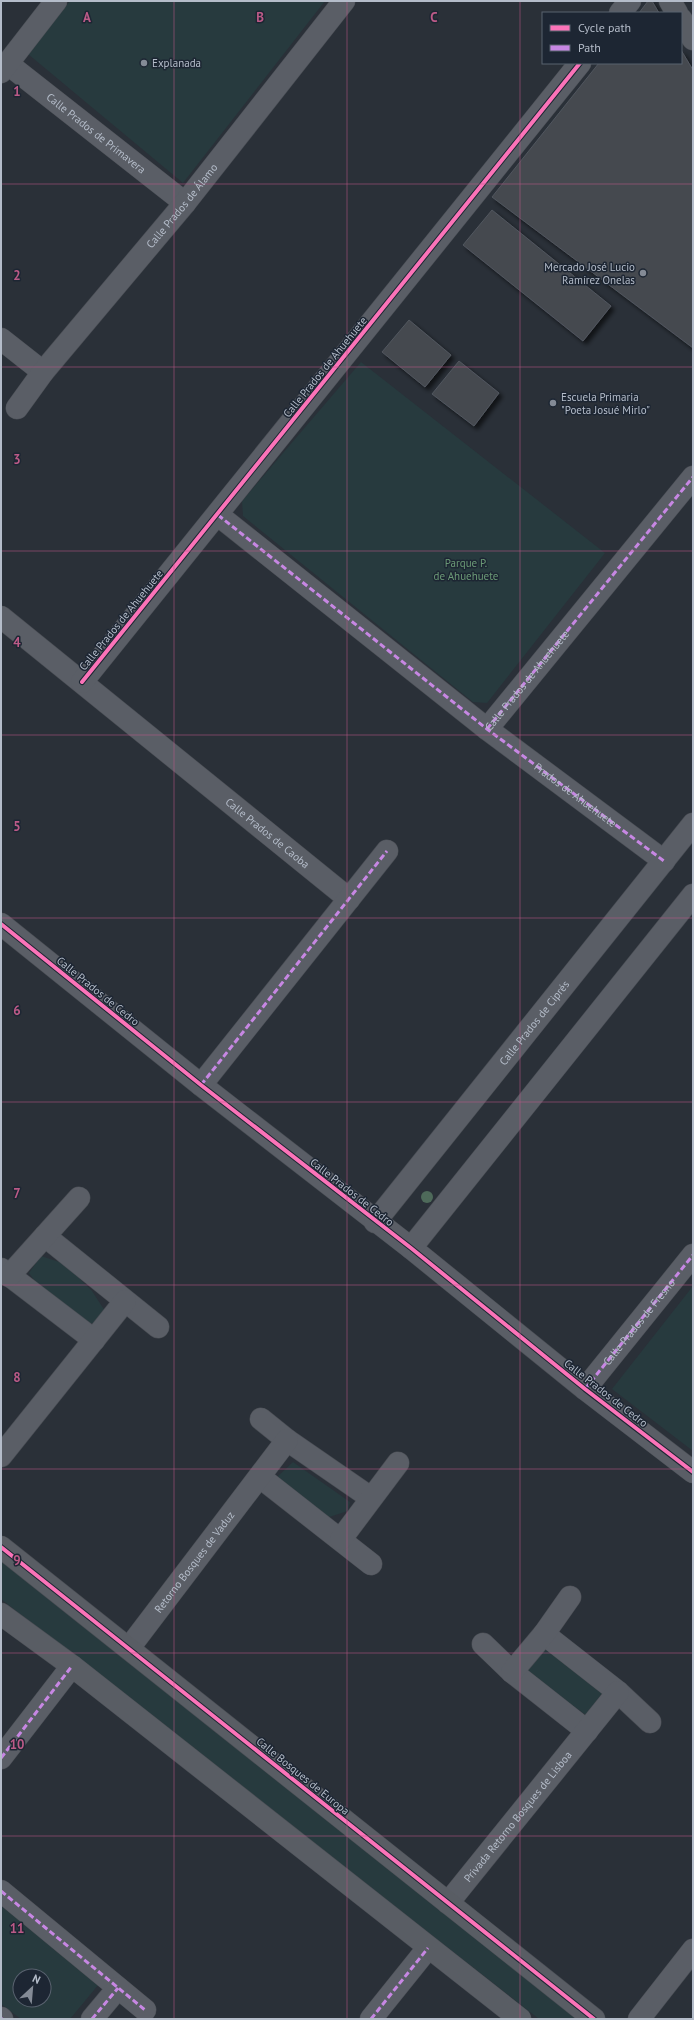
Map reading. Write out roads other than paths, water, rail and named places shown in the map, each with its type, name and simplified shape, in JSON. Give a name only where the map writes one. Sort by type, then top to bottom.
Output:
[{"type":"street","name":"Calle Prados de Primavera","points":[[56,1],[4,68],[185,203]]},
{"type":"street","name":"Calle Prados de Álamo","points":[[17,408],[43,372],[185,203],[344,1]]},
{"type":"street","points":[[621,12],[630,1]]},
{"type":"street","points":[[670,1],[676,12]]},
{"type":"street","points":[[682,21],[693,39]]},
{"type":"street","name":"Calle Prados de Ahuehuete","points":[[82,682],[218,515],[579,64]]},
{"type":"street","points":[[1,339],[43,372]]},
{"type":"street","name":"Calle Prados de Ahuehuete","points":[[218,515],[487,729],[693,477]]},
{"type":"street","name":"Calle Prados de Caoba","points":[[1,617],[349,899]]},
{"type":"street","name":"Prados de Ahuehuete","points":[[487,729],[664,861]]},
{"type":"street","name":"Calle Prados de Ciprés","points":[[375,1222],[693,824]]},
{"type":"street","points":[[201,1085],[387,851]]},
{"type":"street","points":[[411,1248],[693,895]]},
{"type":"street","name":"Calle Prados de Cedro","points":[[1,924],[201,1085],[375,1222],[411,1248],[585,1389],[693,1472]]},
{"type":"street","points":[[79,1198],[45,1236],[5,1273],[94,1340]]},
{"type":"street","points":[[45,1236],[158,1327]]},
{"type":"street","name":"Calle Prados de Fresno","points":[[585,1389],[693,1256]]},
{"type":"street","points":[[1,1456],[125,1301]]},
{"type":"street","points":[[261,1419],[287,1440],[371,1498]]},
{"type":"street","name":"Retorno Bosques de Vaduz","points":[[129,1648],[287,1440]]},
{"type":"street","points":[[341,1539],[398,1463]]},
{"type":"street","points":[[260,1477],[371,1564]]},
{"type":"street","name":"Calle Bosques de Europa","points":[[1,1547],[594,2019]]},
{"type":"street","points":[[512,1672],[544,1634],[570,1597]]},
{"type":"street","points":[[1,1614],[72,1666],[520,2019]]},
{"type":"street","points":[[544,1634],[618,1692],[650,1722]]},
{"type":"street","points":[[483,1644],[512,1672],[587,1731]]},
{"type":"street","points":[[1,1758],[72,1666]]},
{"type":"street","name":"Privada Retorno Bosques de Lisboa","points":[[448,1903],[618,1692]]},
{"type":"street","points":[[1,1891],[145,2010]]},
{"type":"street","points":[[372,2019],[428,1948]]},
{"type":"street","points":[[639,2019],[693,1950]]},
{"type":"street","points":[[92,2019],[118,1988]]},
{"type":"place","name":"Explanada","points":[[144,63]]},
{"type":"place","name":"Mercado José Lucio Ramírez Onelas","points":[[643,273]]},
{"type":"place","name":"Escuela Primaria \"Poeta Josué Mirlo\"","points":[[553,403]]},
{"type":"park label","name":"Parque P. de Ahuehuete","points":[[466,569]]}]
